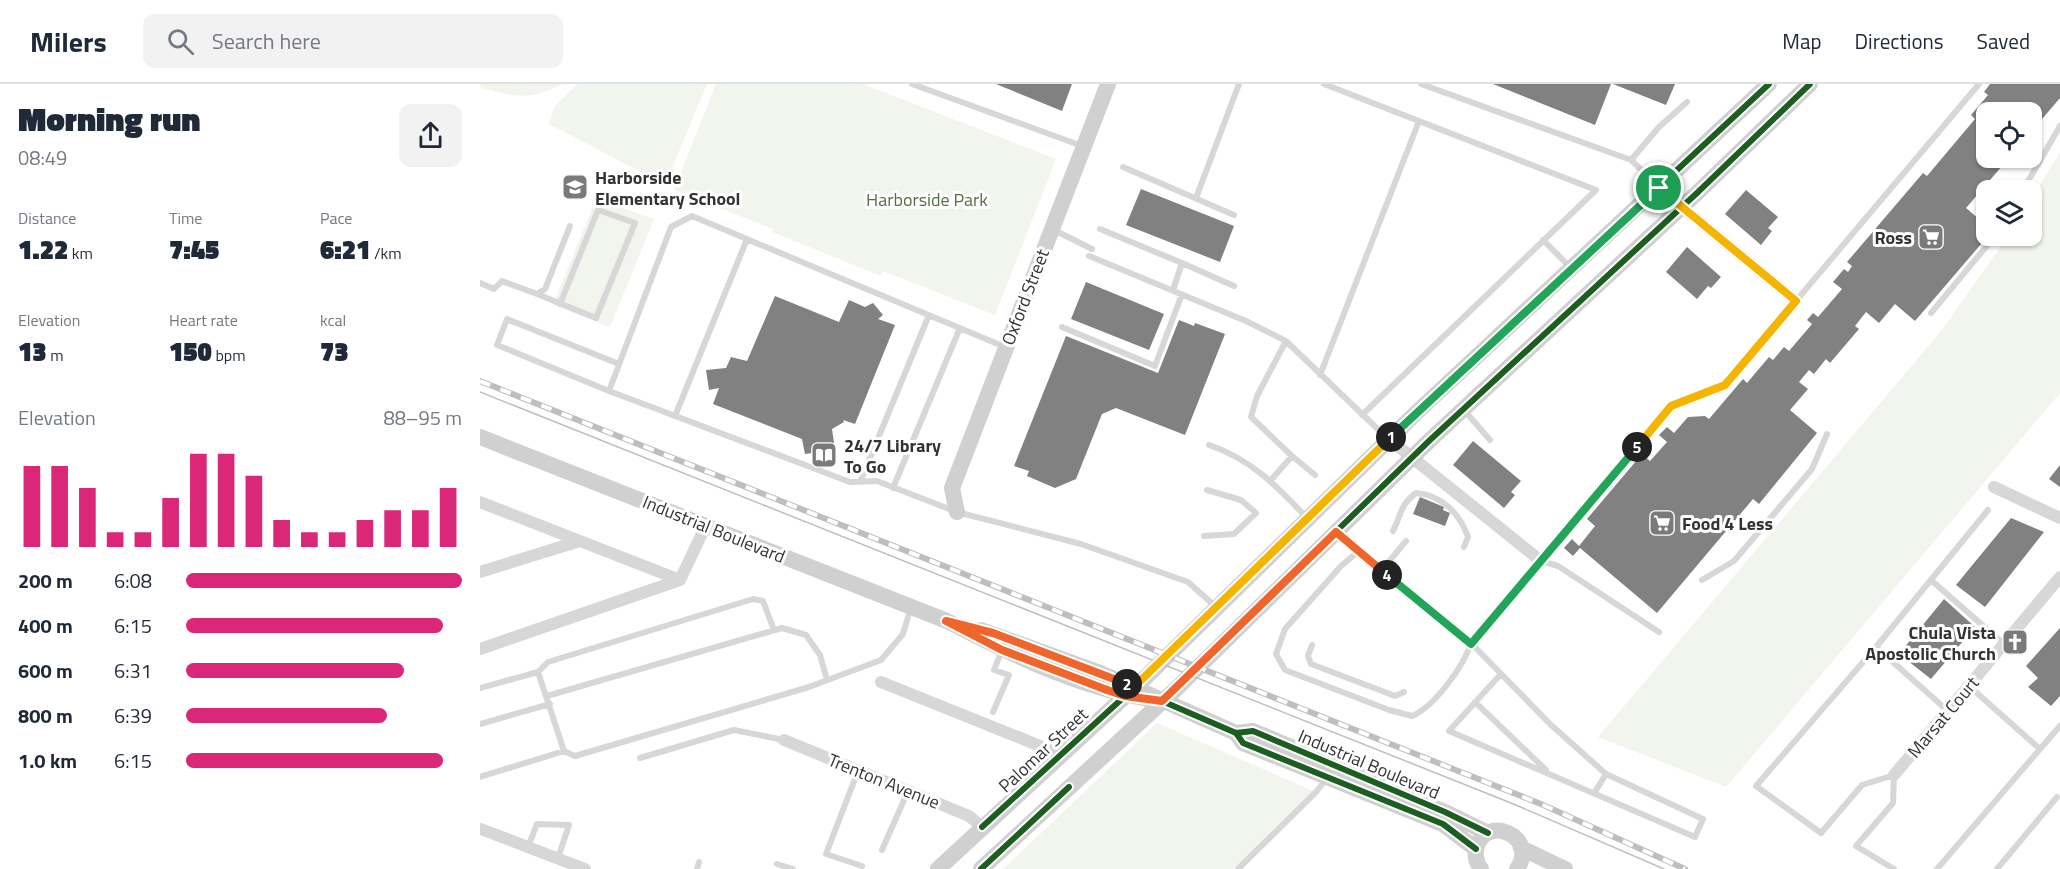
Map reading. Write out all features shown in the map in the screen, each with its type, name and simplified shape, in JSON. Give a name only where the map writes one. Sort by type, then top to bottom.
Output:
[{"type":"main road","name":"Oxford Street","points":[[957,512],[952,488],[1082,146],[1108,84]]},
{"type":"main road","name":"Palomar Street","points":[[938,869],[1130,691],[1389,439],[1768,84]]},
{"type":"main road","points":[[981,869],[1162,701],[1464,409],[1810,84]]},
{"type":"main road","name":"Industrial Boulevard","points":[[480,437],[910,608],[946,621],[993,633],[1130,691]]},
{"type":"main road","name":"Industrial Boulevard","points":[[946,621],[1002,650],[1162,701],[1236,733],[1253,731],[1445,812],[1488,833],[1508,832],[1521,848],[1564,869]]},
{"type":"main road","name":"Industrial Boulevard","points":[[1236,733],[1243,743],[1443,824],[1476,849]]},
{"type":"main road","points":[[1480,869],[1475,857],[1476,849],[1488,833]]},
{"type":"main road","points":[[1517,869],[1522,856],[1521,848]]},
{"type":"street","points":[[1659,188],[1796,301]]},
{"type":"street","points":[[1389,439],[1542,561]]},
{"type":"street","points":[[1994,487],[2060,518]]},
{"type":"street","points":[[480,502],[680,580]]},
{"type":"street","points":[[480,650],[680,580],[705,525]]},
{"type":"street","points":[[480,572],[580,541]]},
{"type":"street","name":"Marsat Court","points":[[1894,775],[2060,577]]},
{"type":"street","points":[[881,682],[1060,754]]},
{"type":"street","name":"Trenton Avenue","points":[[784,740],[969,816],[982,827]]},
{"type":"street","points":[[481,829],[585,869]]},
{"type":"lane","points":[[912,84],[1082,146]]},
{"type":"lane","points":[[1196,198],[1239,84]]},
{"type":"lane","points":[[1324,84],[1596,190],[1362,415]]},
{"type":"lane","points":[[1421,84],[1631,160],[1659,188]]},
{"type":"lane","points":[[1359,551],[1341,566],[1285,629],[1276,654],[1285,670],[1412,716],[1426,708],[1466,659],[1471,644],[1671,406],[1725,385],[1979,84]]},
{"type":"lane","points":[[1631,160],[1659,127],[1687,102]]},
{"type":"lane","points":[[1320,375],[1419,121]]},
{"type":"lane","points":[[2029,180],[2060,126]]},
{"type":"lane","points":[[1124,167],[1234,215]]},
{"type":"lane","points":[[480,283],[494,289],[502,281],[537,294],[560,304],[596,318],[635,223],[598,210],[560,304]]},
{"type":"lane","points":[[609,391],[671,227],[692,216],[1006,347]]},
{"type":"lane","points":[[537,294],[545,289],[570,226]]},
{"type":"lane","points":[[1051,229],[1091,252],[1286,341],[1389,439]]},
{"type":"lane","points":[[1100,229],[1234,286]]},
{"type":"lane","points":[[675,416],[747,239]]},
{"type":"lane","points":[[1543,240],[1571,269]]},
{"type":"lane","points":[[1931,313],[1987,246]]},
{"type":"lane","points":[[1173,290],[1182,263]]},
{"type":"lane","points":[[1062,327],[1155,366],[1182,294]]},
{"type":"lane","points":[[860,482],[929,315]]},
{"type":"lane","points":[[619,364],[507,319],[497,345],[609,391],[850,482],[877,481],[957,512],[1081,544],[1188,582],[1216,607]]},
{"type":"lane","points":[[894,488],[960,328]]},
{"type":"lane","points":[[1286,341],[1257,396],[1251,417],[1315,475]]},
{"type":"lane","points":[[1464,409],[1490,440]]},
{"type":"lane","points":[[1702,580],[1734,561],[1812,470],[1827,434]]},
{"type":"lane","points":[[1209,445],[1231,452],[1271,480],[1308,518]]},
{"type":"lane","points":[[1271,480],[1292,456]]},
{"type":"lane","points":[[1204,536],[1234,534],[1256,513],[1242,500],[1207,490]]},
{"type":"lane","points":[[1393,531],[1401,507],[1407,500],[1416,493],[1426,494],[1452,510],[1463,522],[1468,537],[1464,547]]},
{"type":"lane","points":[[1894,869],[1856,846],[1893,803],[1894,775],[1862,785],[1821,833],[1756,786],[1876,648],[1988,510]]},
{"type":"lane","points":[[1336,532],[1471,644],[1500,675],[1606,774],[1703,819],[1695,837],[1449,731],[1500,675]]},
{"type":"lane","points":[[1382,570],[1406,542]]},
{"type":"lane","points":[[1542,561],[1558,566],[1659,632]]},
{"type":"lane","points":[[1931,580],[2004,644]]},
{"type":"lane","points":[[480,688],[538,672],[548,662],[753,598],[763,601],[774,630]]},
{"type":"lane","points":[[480,777],[564,751],[575,756],[827,680],[881,660],[903,634],[910,608]]},
{"type":"lane","points":[[480,724],[549,700],[782,628],[806,635],[820,655],[827,680]]},
{"type":"lane","points":[[1312,645],[1308,656],[1311,664],[1395,696],[1404,692]]},
{"type":"lane","points":[[1876,648],[1948,711]]},
{"type":"lane","points":[[993,712],[1009,675],[994,670],[1002,650]]},
{"type":"lane","points":[[538,672],[564,751]]},
{"type":"lane","points":[[1969,686],[2040,749]]},
{"type":"lane","points":[[1475,702],[1550,773]]},
{"type":"lane","points":[[1937,869],[2060,726]]},
{"type":"lane","points":[[640,758],[734,730],[784,740]]},
{"type":"lane","points":[[859,771],[825,854],[862,866]]},
{"type":"lane","points":[[1595,792],[1606,774]]},
{"type":"lane","points":[[1238,869],[1316,792],[1327,778]]},
{"type":"lane","points":[[882,850],[908,791]]},
{"type":"lane","points":[[1997,869],[2059,797]]},
{"type":"lane","points":[[528,847],[537,824],[569,825],[558,858]]},
{"type":"lane","points":[[777,864],[793,869]]},
{"type":"green space","points":[[480,84],[562,84],[540,93],[521,96],[480,87]]},
{"type":"green space","points":[[577,84],[707,84],[670,173],[643,173],[549,124],[554,107]]},
{"type":"green space","name":"Harborside Park","points":[[716,84],[863,84],[1056,159],[995,315],[883,271],[881,276],[772,232],[773,229],[674,190]]},
{"type":"green space","points":[[2060,152],[2060,393],[1726,787],[1598,737],[1942,330],[2001,246],[2042,246],[2042,182]]},
{"type":"green space","points":[[596,199],[654,219],[610,327],[553,305]]},
{"type":"green space","points":[[1157,723],[1316,792],[1233,869],[1003,869]]},
{"type":"building","points":[[996,84],[1072,84],[1062,111]]},
{"type":"building","points":[[1493,84],[1611,84],[1595,125]]},
{"type":"building","points":[[1613,84],[1675,84],[1666,105]]},
{"type":"building","points":[[1990,84],[2060,84],[2060,98],[2042,119],[2042,102],[1982,102],[1988,95],[1984,92]]},
{"type":"building","points":[[1976,109],[1976,168],[2000,168],[1990,180],[1976,180],[1976,196],[1966,208],[1976,216],[1976,246],[1979,246],[1915,321],[1895,304],[1879,323],[1866,312],[1855,326],[1859,329],[1830,363],[1826,359],[1814,374],[1809,370],[1799,382],[1808,389],[1790,410],[1817,433],[1759,504],[1753,499],[1657,613],[1580,548],[1573,556],[1564,548],[1572,539],[1579,546],[1595,526],[1587,519],[1642,454],[1650,461],[1667,442],[1659,435],[1667,427],[1674,433],[1688,417],[1705,416],[1709,419],[1743,379],[1747,383],[1769,357],[1773,360],[1784,347],[1789,351],[1812,324],[1807,320],[1813,313],[1818,317],[1842,289],[1833,282],[1844,269],[1848,272],[1852,266],[1847,262],[1923,173],[1927,176],[1975,119],[1971,115]]},
{"type":"building","points":[[1141,189],[1234,226],[1220,262],[1126,225]]},
{"type":"building","points":[[1746,190],[1778,217],[1768,228],[1772,231],[1761,245],[1725,214]]},
{"type":"building","points":[[1687,247],[1721,277],[1711,288],[1708,286],[1697,299],[1666,272]]},
{"type":"building","points":[[1086,282],[1164,314],[1149,350],[1071,319]]},
{"type":"building","points":[[775,296],[839,322],[849,300],[865,307],[873,303],[883,315],[878,319],[895,325],[855,424],[843,420],[844,422],[832,429],[835,450],[805,454],[802,439],[713,404],[719,388],[709,390],[706,370],[726,368],[731,357],[747,361]]},
{"type":"building","points":[[1179,320],[1225,334],[1185,435],[1116,408],[1102,414],[1076,479],[1055,488],[1027,476],[1029,471],[1014,466],[1066,336],[1158,373]]},
{"type":"building","points":[[1473,441],[1521,481],[1511,492],[1515,495],[1504,508],[1453,465]]},
{"type":"building","points":[[2060,465],[2060,487],[2049,479]]},
{"type":"building","points":[[1420,497],[1444,507],[1443,510],[1450,513],[1445,526],[1413,514]]},
{"type":"building","points":[[2011,518],[2044,532],[1985,607],[1956,585]]},
{"type":"building","points":[[1944,599],[1975,627],[1931,679],[1899,654]]},
{"type":"building","points":[[2060,628],[2060,696],[2051,706],[2028,687],[2038,678],[2026,666]]},
{"type":"tram line","points":[[480,392],[1516,805],[1664,869]]},
{"type":"railway","points":[[480,381],[1541,804],[1685,869]]},
{"type":"cycle path","points":[[1389,439],[1769,84]]},
{"type":"cycle path","points":[[1488,833],[1445,812],[1253,731],[1236,733],[1162,701],[1430,440],[1697,193],[1810,84]]},
{"type":"cycle path","points":[[982,827],[1125,696]]},
{"type":"cycle path","points":[[1236,733],[1243,743],[1443,824],[1476,849]]},
{"type":"cycle path","points":[[981,869],[1069,787]]},
{"type":"place","name":"Harborside Elementary School","points":[[575,187]]},
{"type":"place","name":"Ross","points":[[1931,237]]},
{"type":"place","name":"24/7 Library To Go","points":[[824,455]]},
{"type":"place","name":"Food 4 Less","points":[[1662,523]]},
{"type":"place","name":"Chula Vista Apostolic Church","points":[[2015,642]]},
{"type":"route","points":[[1659,188],[1796,301],[1725,385],[1671,406],[1471,644],[1336,532],[1162,701],[1125,696],[1098,687],[1002,650],[946,621],[993,633],[1134,687],[1416,413],[1659,188]]}]
